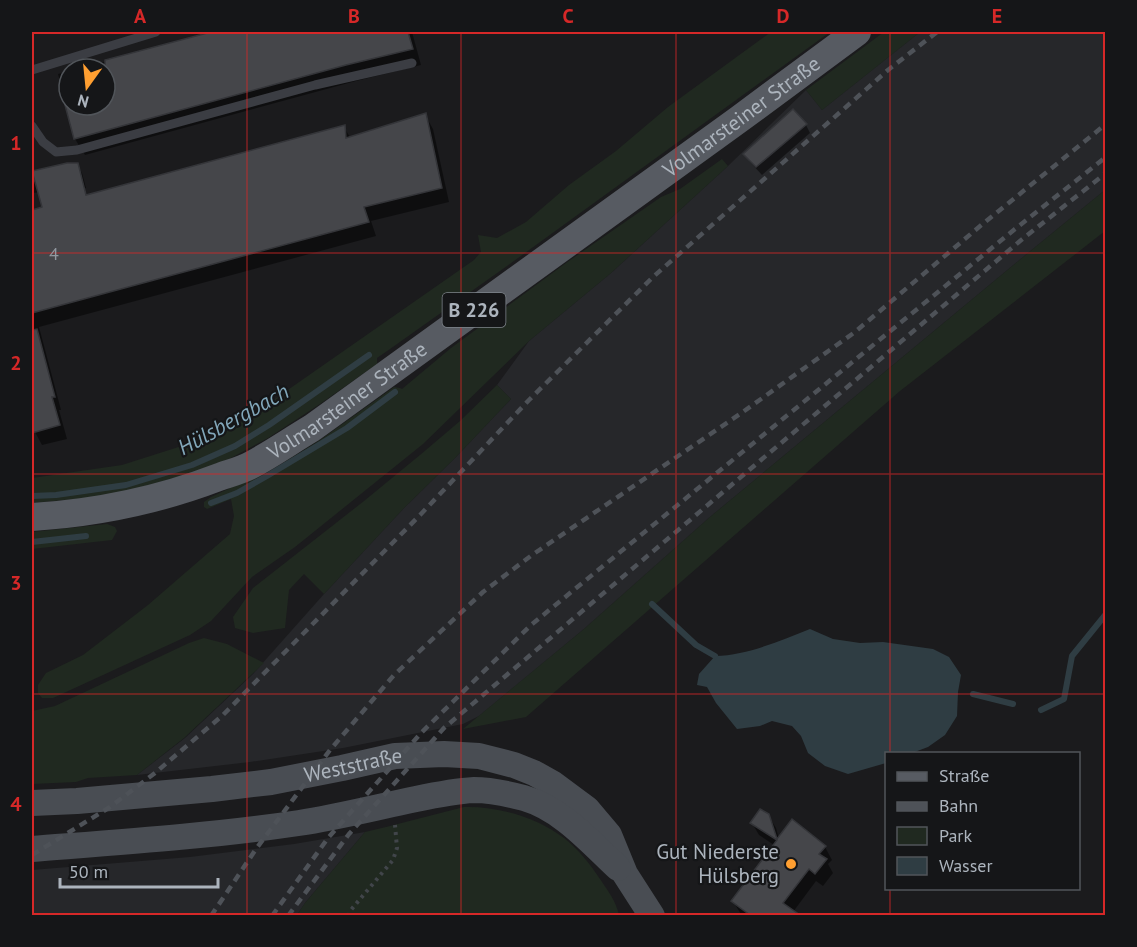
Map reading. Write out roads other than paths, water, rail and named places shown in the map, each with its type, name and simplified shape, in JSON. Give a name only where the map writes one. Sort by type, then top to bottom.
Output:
[{"type":"main road","name":"Volmarsteiner Straße","points":[[32,517],[115,507],[158,498],[251,465],[312,428],[857,32]]},
{"type":"street","name":"Weststraße","points":[[32,803],[77,801],[271,782],[395,756],[444,754],[479,756],[534,773],[552,783],[587,809],[609,835],[625,874],[652,915]]},
{"type":"street","name":"Weststraße","points":[[32,849],[176,837],[300,822],[441,794],[475,790],[516,796],[543,806],[575,828],[625,874]]},
{"type":"lane","points":[[32,70],[156,32]]},
{"type":"lane","points":[[32,126],[43,142],[56,152],[77,150],[315,85],[412,63]]},
{"type":"water","points":[[810,629],[833,639],[860,643],[883,642],[933,649],[949,657],[961,675],[957,716],[945,735],[928,747],[915,752],[885,752],[885,763],[848,774],[825,766],[808,753],[801,736],[792,726],[772,721],[760,726],[737,729],[716,703],[707,687],[697,685],[699,674],[715,656],[775,643]]},
{"type":"waterway","name":"Hülsbergbach","points":[[32,496],[126,485],[192,465],[235,446],[269,425],[369,355]]},
{"type":"waterway","points":[[211,503],[237,493],[347,428],[395,392]]},
{"type":"waterway","points":[[32,542],[86,536]]},
{"type":"waterway","name":"Hülsbergbach","points":[[652,604],[696,645],[715,656]]},
{"type":"waterway","name":"Hülsbergbach","points":[[1041,710],[1064,699],[1072,656],[1106,614]]},
{"type":"waterway","name":"Hülsbergbach","points":[[973,694],[1013,704]]},
{"type":"railway","points":[[32,855],[110,807],[155,773],[223,715],[421,514],[529,400],[653,277],[888,70],[937,32]]},
{"type":"railway","points":[[211,916],[256,849],[330,750],[394,675],[483,592],[532,555],[740,414],[855,332],[1106,124]]},
{"type":"railway","points":[[272,916],[328,838],[421,733],[531,625],[1106,157]]},
{"type":"railway","points":[[288,916],[349,834],[444,728],[1020,241],[1106,173]]},
{"type":"place","name":"Gut Niederste Hülsberg","points":[[791,864]]}]
